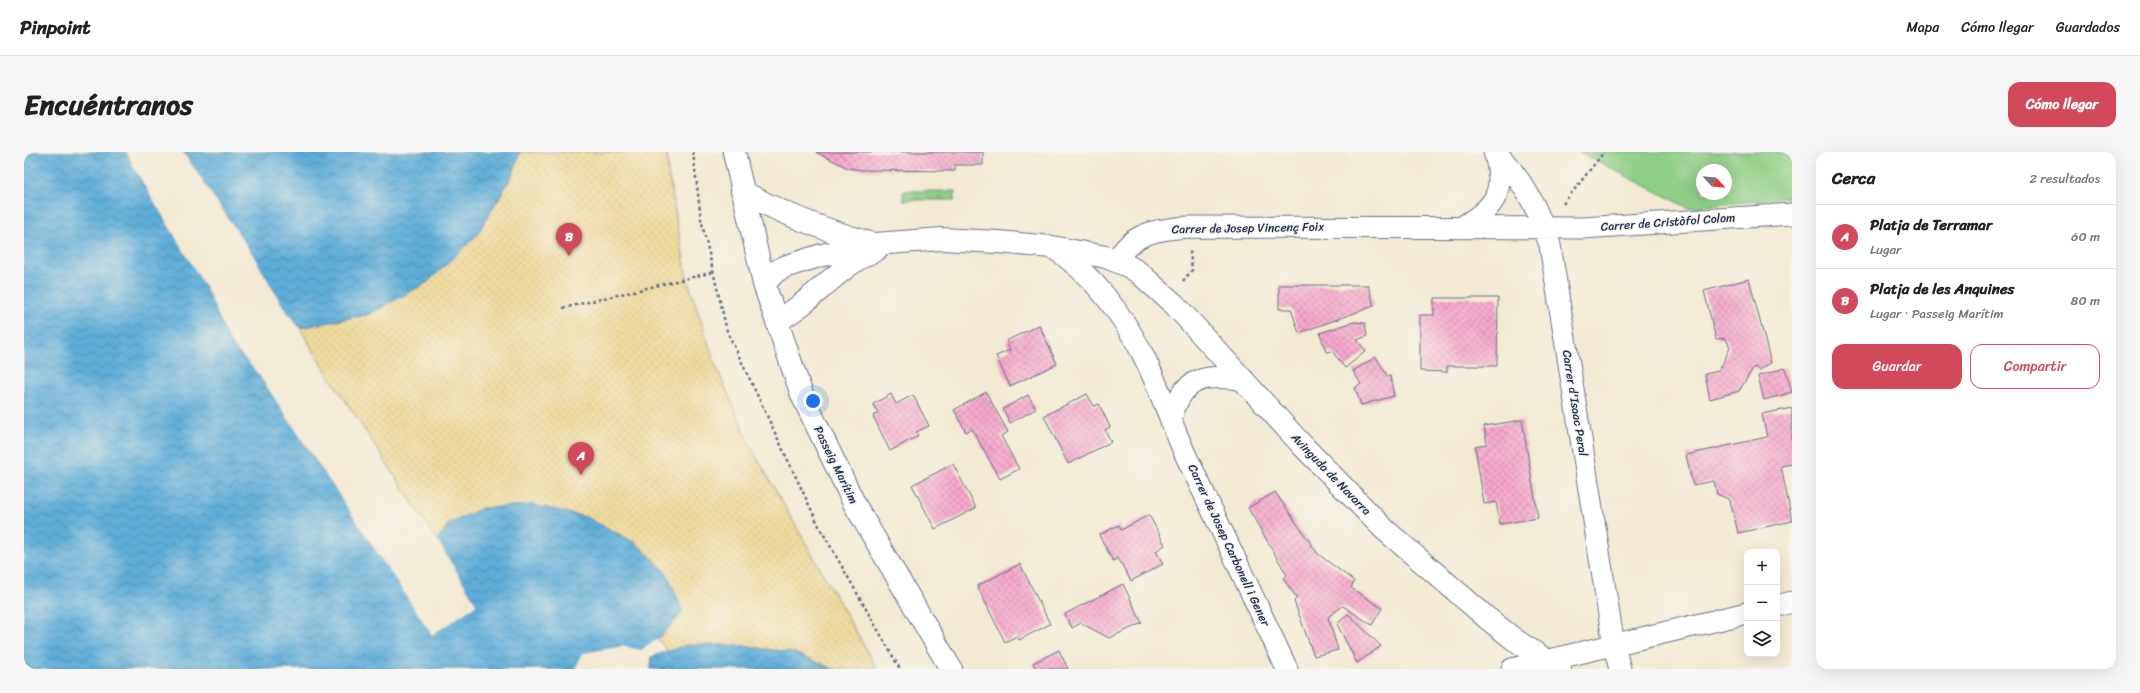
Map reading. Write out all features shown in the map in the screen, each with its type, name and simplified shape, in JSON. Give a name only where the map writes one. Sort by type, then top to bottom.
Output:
[{"type":"street","name":"Passeig Marítim","points":[[734,152],[764,284],[802,395],[855,505],[951,669]]},
{"type":"street","name":"Carrer d'Isaac Peral","points":[[1460,228],[1476,219],[1488,208],[1499,187],[1501,177],[1495,152]]},
{"type":"street","name":"Carrer d'Isaac Peral","points":[[1495,152],[1527,189],[1550,245],[1614,646],[1620,669]]},
{"type":"street","points":[[742,191],[782,213],[807,223],[885,243]]},
{"type":"street","name":"Carrer de Cristòfol Colom","points":[[1544,228],[1590,227],[1792,214]]},
{"type":"street","name":"Carrer de Josep Vincenç Foix","points":[[1117,261],[1123,250],[1130,242],[1157,231],[1175,228],[1544,228]]},
{"type":"street","points":[[764,284],[776,271],[822,255],[885,243],[941,239],[1052,247],[1095,254],[1117,261]]},
{"type":"street","points":[[777,321],[801,306],[824,284],[852,263],[885,243]]},
{"type":"street","name":"Carrer de Josep Carbonell i Gener","points":[[1052,247],[1073,262],[1102,293],[1121,318],[1144,356],[1171,421],[1287,669]]},
{"type":"street","name":"Avinguda de Navarra","points":[[1117,261],[1138,272],[1162,292],[1302,445],[1384,529],[1487,618],[1515,640],[1554,665]]},
{"type":"street","points":[[1171,421],[1174,404],[1182,391],[1196,380],[1212,377],[1244,380]]},
{"type":"street","points":[[1780,605],[1792,602]]},
{"type":"street","points":[[1512,669],[1554,665],[1614,646],[1744,614]]},
{"type":"path","points":[[693,152],[701,219],[727,331],[819,526],[900,669]]},
{"type":"path","points":[[1544,228],[1604,152]]},
{"type":"path","points":[[564,308],[714,272]]},
{"type":"green space","points":[[1579,152],[1792,152],[1792,197],[1689,208]]},
{"type":"green space","points":[[903,191],[955,191],[955,200],[903,200]]},
{"type":"sand","points":[[520,152],[667,152],[668,172],[687,278],[715,364],[751,447],[877,669],[834,669],[795,653],[737,646],[686,645],[668,652],[658,639],[683,612],[449,524],[437,540],[324,368],[300,328],[370,314],[477,235],[512,174]]},
{"type":"water","points":[[24,152],[127,152],[133,166],[207,290],[230,342],[259,375],[432,635],[477,605],[437,540],[449,524],[482,508],[534,505],[586,517],[636,543],[667,573],[683,612],[658,639],[641,650],[623,646],[584,653],[575,669],[24,669]]},
{"type":"water","points":[[183,152],[520,152],[513,174],[477,235],[428,282],[370,314],[300,328],[284,308],[253,255]]},
{"type":"water","points":[[686,645],[737,645],[795,653],[834,669],[650,669],[651,657]]},
{"type":"pier","points":[[127,152],[129,152],[134,165],[209,289],[231,341],[261,374],[432,632],[474,604],[435,541],[436,538],[477,605],[432,635],[259,375],[230,342],[207,290],[133,166]]},
{"type":"pier","points":[[181,152],[183,152],[253,255],[284,308],[301,330],[282,309],[251,256]]},
{"type":"pier","points":[[658,639],[659,641],[641,652],[623,648],[585,655],[577,669],[575,669],[583,653],[624,646],[641,650]]},
{"type":"building","points":[[816,152],[983,152],[983,165],[955,165],[955,171],[863,170],[848,168]]},
{"type":"building","points":[[1749,279],[1771,363],[1759,370],[1754,367],[1739,391],[1710,399],[1705,374],[1719,371],[1730,348],[1726,338],[1716,339],[1704,291]]},
{"type":"building","points":[[1279,285],[1368,285],[1374,306],[1299,333],[1291,309],[1279,309]]},
{"type":"building","points":[[1434,298],[1498,298],[1497,366],[1447,366],[1447,372],[1420,371],[1420,315],[1434,315]]},
{"type":"building","points":[[1354,322],[1365,323],[1367,336],[1357,340],[1366,351],[1345,368],[1332,351],[1326,352],[1320,333]]},
{"type":"building","points":[[1039,325],[1057,364],[1010,386],[996,356],[1010,350],[1006,341]]},
{"type":"building","points":[[1376,357],[1388,377],[1390,376],[1394,396],[1361,405],[1355,388],[1361,384],[1353,371]]},
{"type":"building","points":[[1785,368],[1792,392],[1764,400],[1758,376]]},
{"type":"building","points":[[986,392],[1008,432],[1001,436],[1019,469],[1000,479],[972,429],[966,432],[954,410]]},
{"type":"building","points":[[891,394],[896,404],[913,395],[929,426],[916,432],[918,436],[890,451],[873,416],[878,413],[873,404]]},
{"type":"building","points":[[1087,394],[1094,406],[1099,404],[1110,427],[1105,430],[1111,442],[1068,464],[1044,416]]},
{"type":"building","points":[[1028,395],[1036,409],[1010,423],[1003,409]]},
{"type":"building","points":[[1792,408],[1792,464],[1781,466],[1792,521],[1738,533],[1730,500],[1717,494],[1714,481],[1693,485],[1686,455],[1767,437],[1762,414]]},
{"type":"building","points":[[1522,420],[1538,518],[1500,524],[1496,502],[1484,504],[1475,446],[1487,444],[1484,426]]},
{"type":"building","points":[[953,464],[976,508],[935,529],[912,485]]},
{"type":"building","points":[[1275,492],[1318,554],[1354,581],[1351,588],[1382,608],[1372,625],[1343,606],[1328,617],[1338,650],[1314,656],[1294,601],[1297,598],[1283,578],[1287,575],[1248,508]]},
{"type":"building","points":[[1149,515],[1165,545],[1156,551],[1163,564],[1131,581],[1118,558],[1113,561],[1099,535],[1119,525],[1121,530]]},
{"type":"building","points":[[1020,564],[1050,624],[1019,640],[1017,636],[1005,642],[977,586]]},
{"type":"building","points":[[1123,584],[1142,623],[1109,638],[1081,623],[1072,628],[1065,614]]},
{"type":"building","points":[[1348,614],[1381,646],[1357,663],[1337,624]]},
{"type":"building","points":[[1059,650],[1068,669],[1036,669],[1033,663]]},
{"type":"place","name":"Platja de les Anquines","points":[[569,256]]},
{"type":"place","name":"Platja de Terramar","points":[[581,475]]}]
